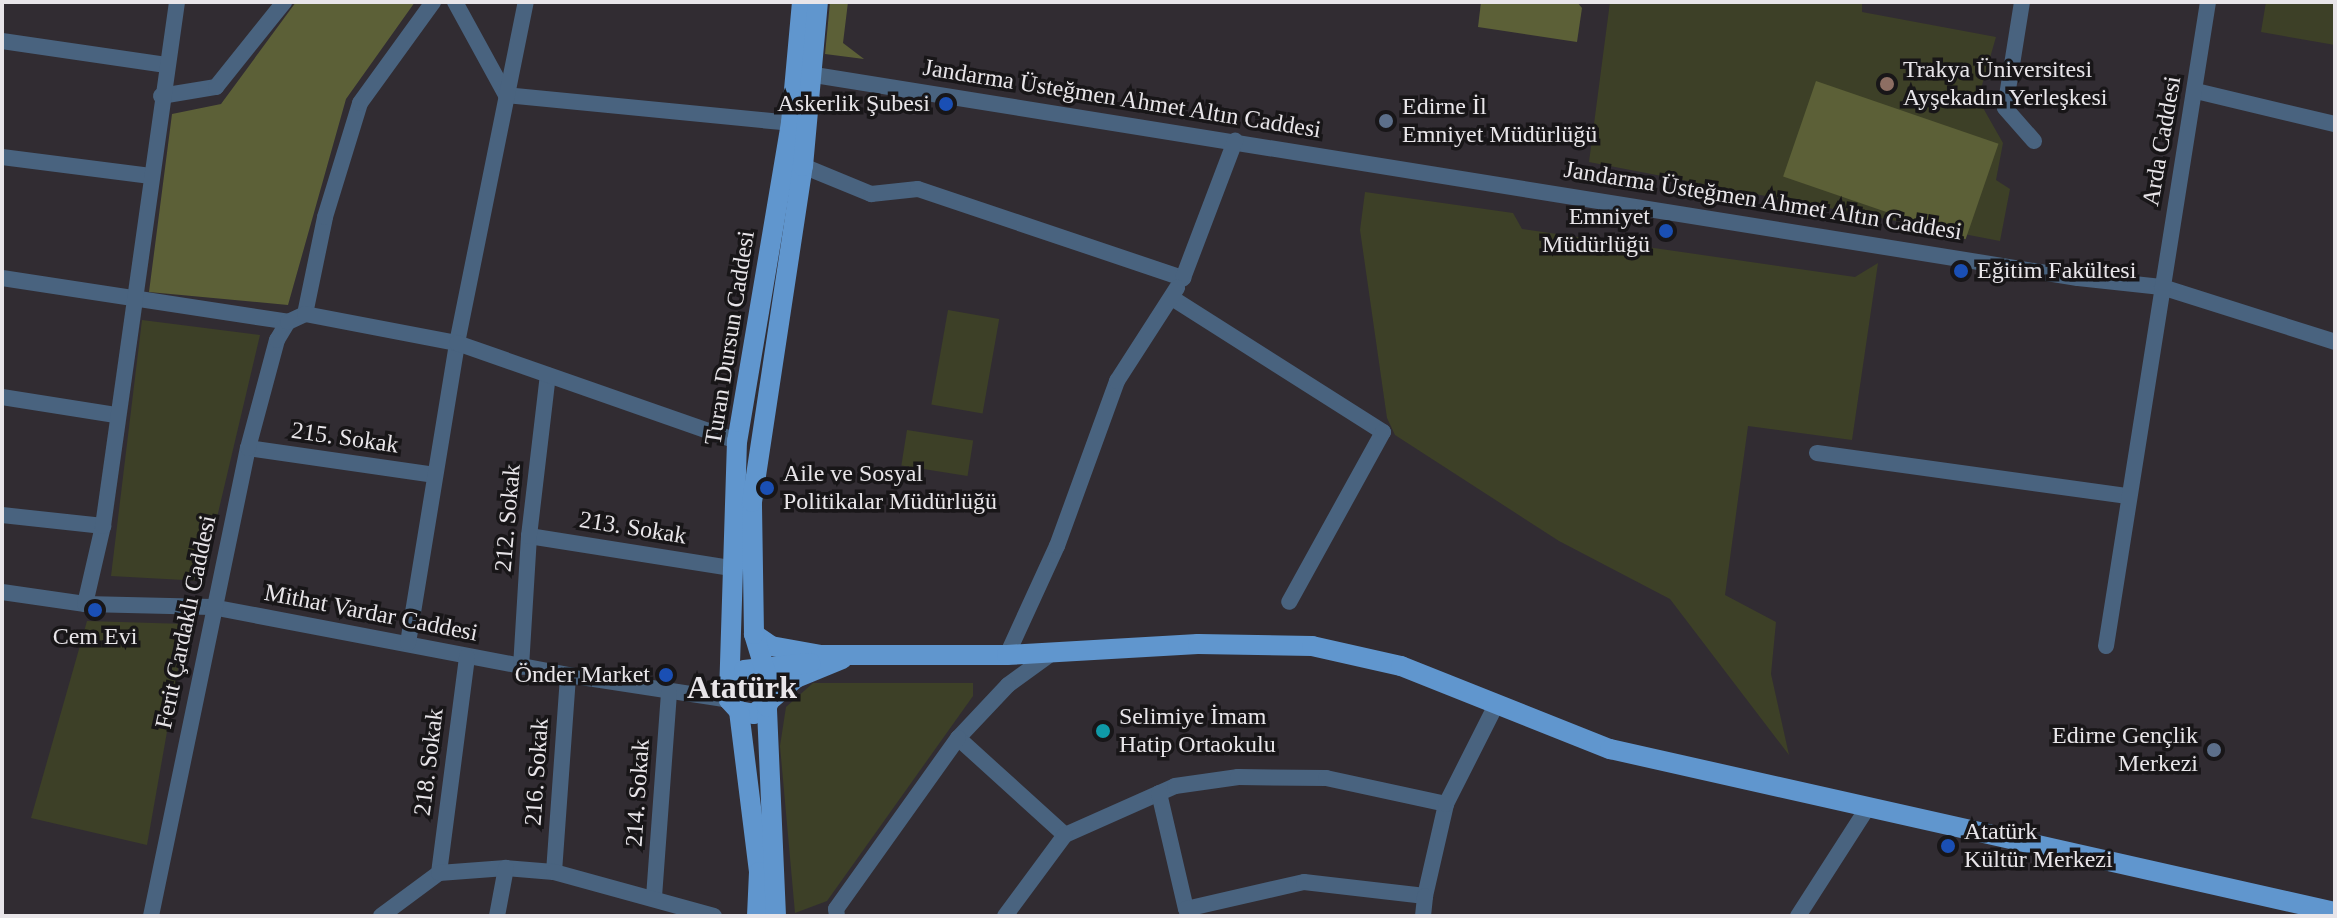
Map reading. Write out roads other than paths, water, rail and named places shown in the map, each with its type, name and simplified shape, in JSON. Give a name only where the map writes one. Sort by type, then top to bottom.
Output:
[{"type":"main road","name":"Turan Dursun Caddesi","points":[[763,671],[754,634],[752,502],[803,166],[802,2]]},
{"type":"main road","name":"Turan Dursun Caddesi","points":[[773,915],[759,872],[732,699],[731,568],[737,441],[791,123],[818,2]]},
{"type":"main road","points":[[754,634],[771,646],[844,658],[1007,655],[1198,644],[1312,646],[1401,666],[1610,749],[1866,810],[2335,912]]},
{"type":"main road","points":[[844,658],[796,678],[767,707],[754,714],[732,699],[744,670],[763,671],[844,658]]},
{"type":"main road","points":[[763,671],[772,686],[767,707]]},
{"type":"main road","name":"Turan Dursun Caddesi","points":[[767,707],[773,915]]},
{"type":"street","points":[[85,604],[103,526],[161,96],[177,2]]},
{"type":"street","points":[[161,96],[216,87],[284,2]]},
{"type":"street","points":[[305,314],[325,217],[360,103],[433,2]]},
{"type":"street","points":[[455,2],[506,95]]},
{"type":"street","points":[[408,643],[457,343],[526,2]]},
{"type":"street","points":[[2022,2],[2005,108],[2034,141]]},
{"type":"street","name":"Arda Caddesi","points":[[2106,646],[2208,2]]},
{"type":"street","points":[[2,41],[166,65]]},
{"type":"street","name":"Jandarma Üsteğmen Ahmet Altın Caddesi","points":[[804,73],[2162,287],[2335,342]]},
{"type":"street","points":[[2196,91],[2335,124]]},
{"type":"street","points":[[506,95],[791,123]]},
{"type":"street","points":[[1007,655],[1057,546],[1117,381],[1183,278],[1235,141]]},
{"type":"street","points":[[2,157],[151,176]]},
{"type":"street","points":[[803,166],[871,194],[918,189],[1183,278]]},
{"type":"street","points":[[2,278],[288,322],[305,314],[457,343],[737,441]]},
{"type":"street","points":[[1172,298],[1383,432],[1289,602]]},
{"type":"street","name":"Ferit Çardaklı Caddesi","points":[[151,916],[212,607],[248,448],[277,340],[288,322]]},
{"type":"street","name":"212. Sokak","points":[[521,667],[529,536],[548,375]]},
{"type":"street","points":[[2,397],[116,415]]},
{"type":"street","name":"215. Sokak","points":[[248,448],[435,475]]},
{"type":"street","points":[[1817,453],[2128,496]]},
{"type":"street","points":[[2,515],[103,526]]},
{"type":"street","name":"213. Sokak","points":[[529,536],[731,568]]},
{"type":"street","name":"Mithat Vardar Caddesi","points":[[2,592],[85,604],[212,607],[521,667],[669,693],[732,699]]},
{"type":"street","points":[[837,916],[836,909],[958,738],[1008,685],[1052,653]]},
{"type":"street","name":"218. Sokak","points":[[439,873],[467,657]]},
{"type":"street","name":"216. Sokak","points":[[554,872],[568,675]]},
{"type":"street","name":"214. Sokak","points":[[654,897],[669,693]]},
{"type":"street","points":[[1423,916],[1446,804],[1496,705]]},
{"type":"street","points":[[958,738],[1065,835]]},
{"type":"street","points":[[1005,916],[1065,835],[1159,793],[1238,777],[1292,774],[1371,785],[1446,804]]},
{"type":"street","points":[[1159,793],[1185,914],[1304,882],[1425,896]]},
{"type":"street","points":[[1798,916],[1866,810]]},
{"type":"street","points":[[497,916],[506,868]]},
{"type":"street","points":[[381,916],[439,873],[506,868],[554,872],[654,897],[714,916]]},
{"type":"place","name":"Trakya Üniversitesi Ayşekadın Yerleşkesi","points":[[1887,84]]},
{"type":"place","name":"Askerlik Şubesi","points":[[946,104]]},
{"type":"place","name":"Edirne İl Emniyet Müdürlüğü","points":[[1386,121]]},
{"type":"place","name":"Emniyet Müdürlüğü","points":[[1666,231]]},
{"type":"place","name":"Eğitim Fakültesi","points":[[1961,271]]},
{"type":"place","name":"Aile ve Sosyal Politikalar Müdürlüğü","points":[[767,488]]},
{"type":"place","name":"Cem Evi","points":[[95,610]]},
{"type":"place","name":"Önder Market","points":[[666,675]]},
{"type":"place","name":"Selimiye İmam Hatip Ortaokulu","points":[[1103,731]]},
{"type":"place","name":"Edirne Gençlik Merkezi","points":[[2214,750]]},
{"type":"place","name":"Atatürk Kültür Merkezi","points":[[1948,846]]},
{"type":"district","name":"Atatürk","points":[[742,687]]}]
